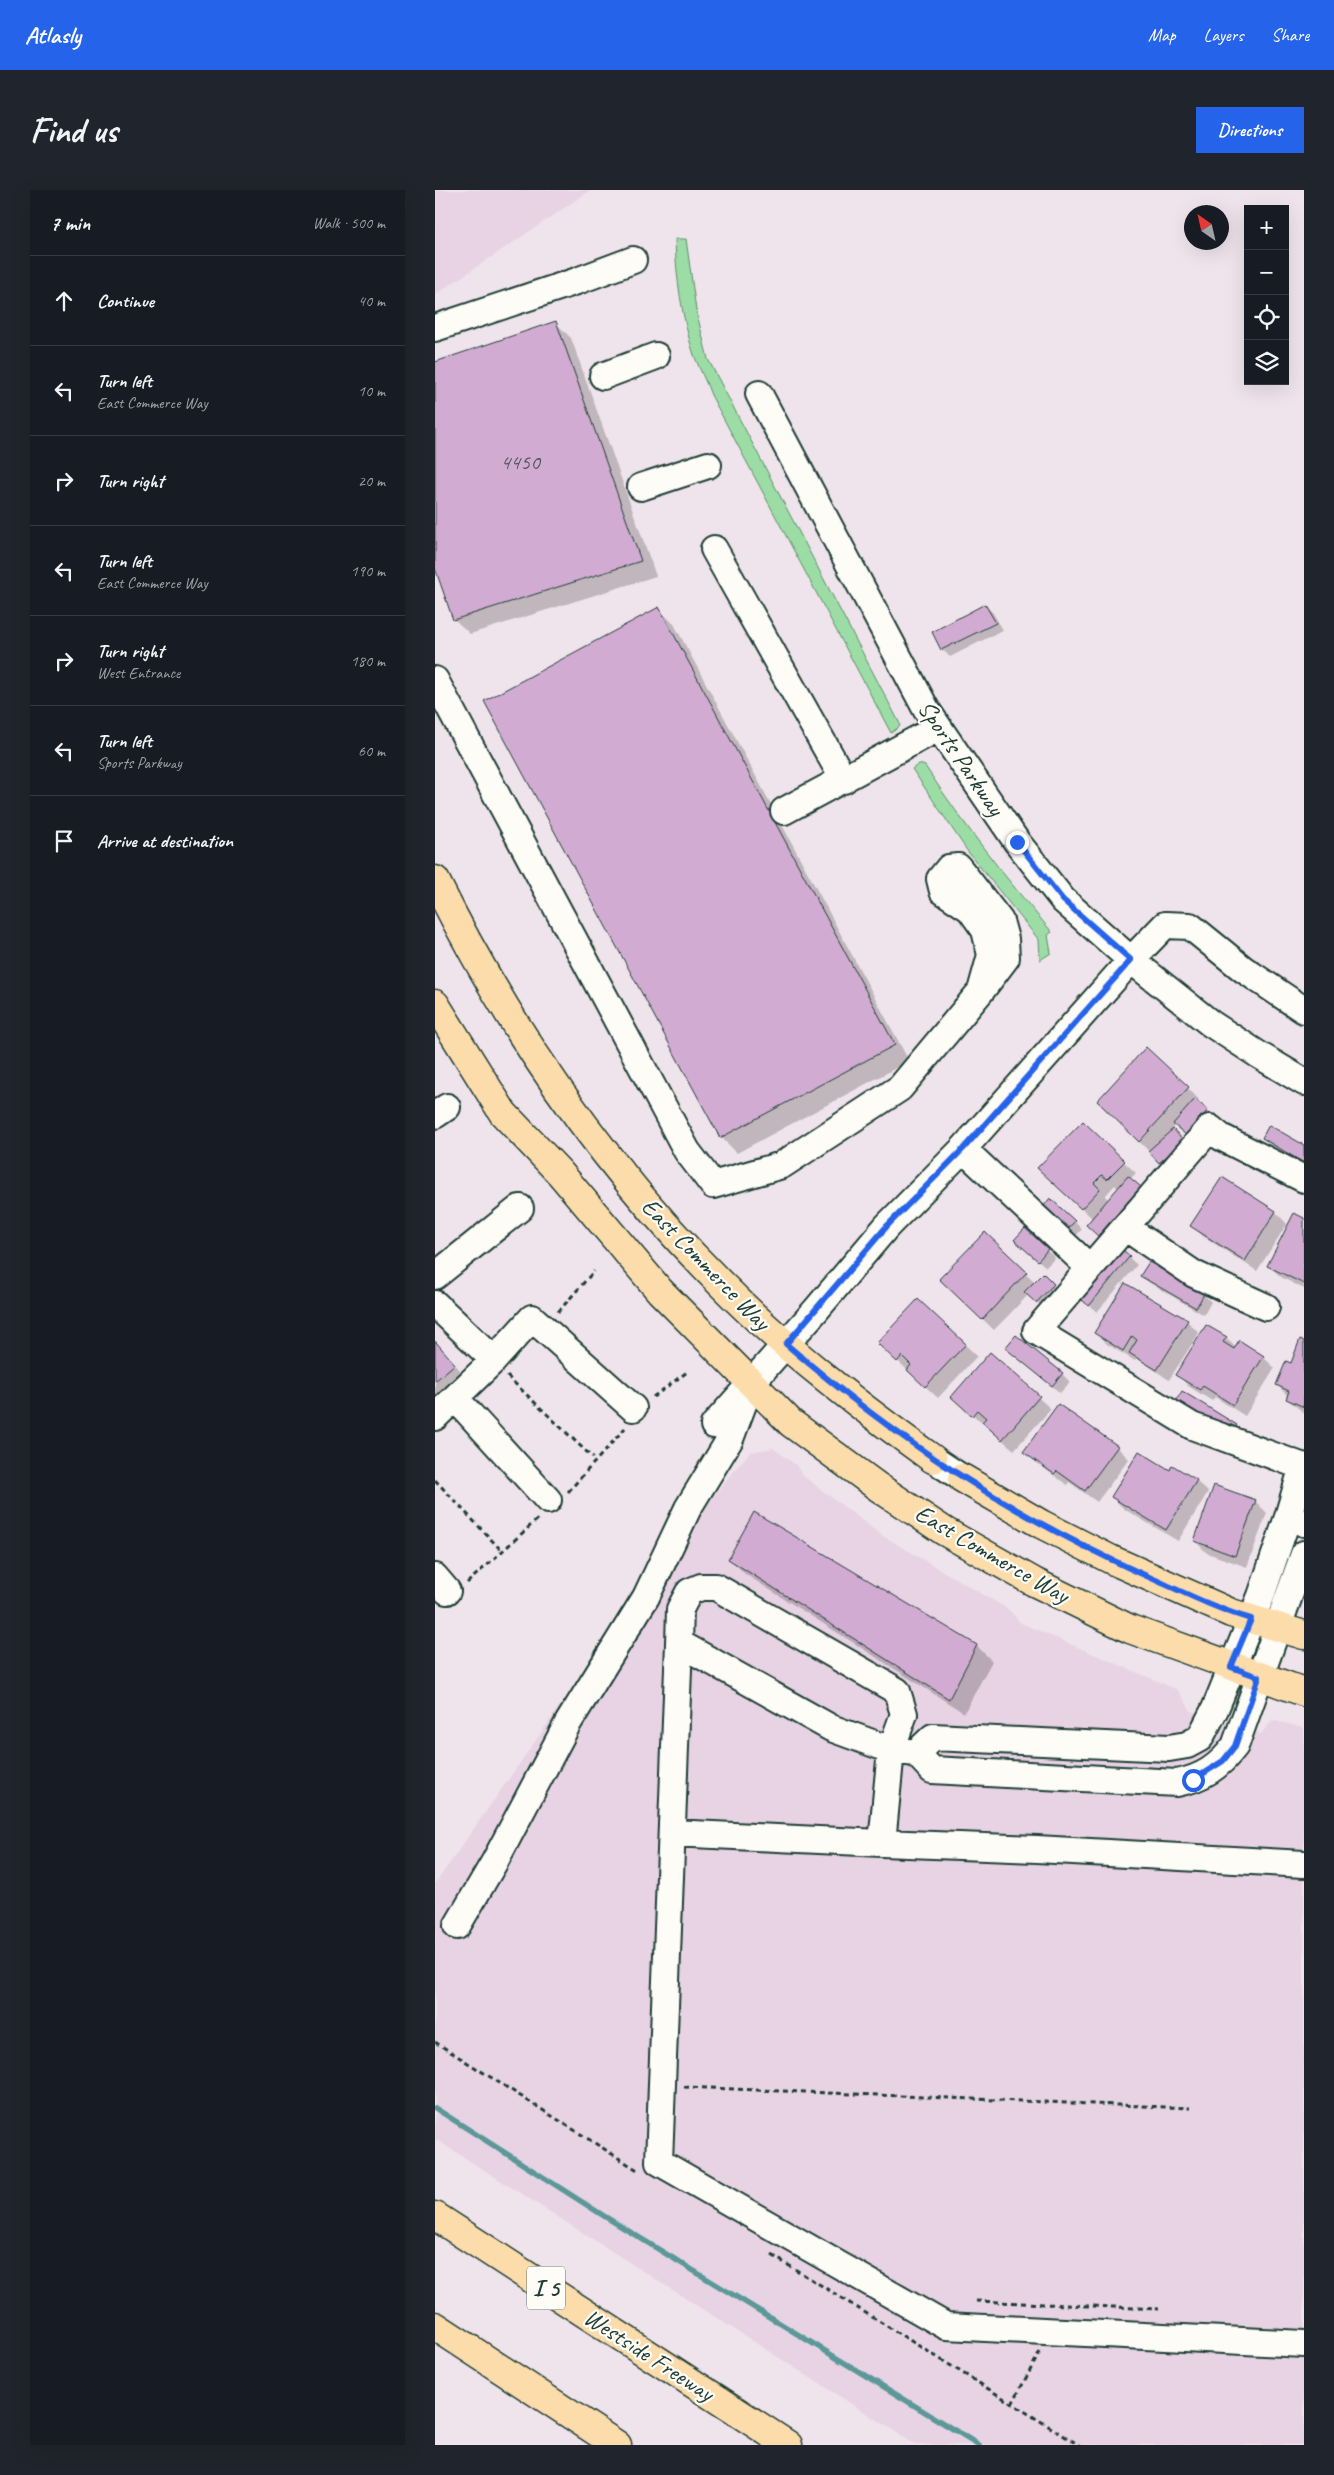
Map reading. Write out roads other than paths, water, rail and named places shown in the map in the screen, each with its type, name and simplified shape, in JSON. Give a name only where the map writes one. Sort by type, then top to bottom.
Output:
[{"type":"main road","name":"East Commerce Way","points":[[435,880],[477,960],[509,1015],[568,1106],[670,1231],[721,1285],[786,1344],[831,1383],[933,1459]]},
{"type":"main road","name":"East Commerce Way","points":[[435,1004],[503,1113],[560,1173],[660,1291],[791,1423],[877,1487],[944,1531],[1034,1582],[1129,1629],[1304,1692]]},
{"type":"main road","name":"East Commerce Way","points":[[962,1478],[1041,1524],[1112,1560],[1231,1613],[1304,1635]]},
{"type":"main road","name":"Westside Freeway","points":[[435,2216],[788,2445]]},
{"type":"main road","points":[[435,2326],[617,2445]]},
{"type":"main road","points":[[657,2359],[808,2445]]},
{"type":"street","points":[[435,328],[577,281],[633,260]]},
{"type":"street","points":[[603,376],[656,356]]},
{"type":"street","name":"Sports Parkway","points":[[759,394],[926,709],[1017,842],[1063,900],[1131,960],[1210,1023],[1259,1056],[1304,1082]]},
{"type":"street","points":[[641,487],[708,465]]},
{"type":"street","points":[[714,549],[844,780]]},
{"type":"street","points":[[435,680],[687,1151],[713,1185],[782,1165],[900,1088],[981,991]]},
{"type":"street","points":[[783,811],[938,728]]},
{"type":"street","points":[[714,1424],[786,1344],[887,1226],[963,1149],[1131,960],[1165,925],[1190,926],[1243,969],[1304,1010]]},
{"type":"street","points":[[916,1753],[933,1737],[1169,1748],[1187,1745],[1200,1738],[1296,1520],[1304,1466],[1192,1426],[1037,1331],[1210,1128],[1221,1137],[1304,1179]]},
{"type":"street","points":[[963,1149],[1090,1268]]},
{"type":"street","points":[[435,1276],[520,1208]]},
{"type":"street","points":[[1125,1227],[1194,1274],[1266,1307]]},
{"type":"street","points":[[436,1307],[500,1367]]},
{"type":"street","points":[[435,1417],[455,1398],[500,1367],[532,1318],[633,1408]]},
{"type":"street","points":[[457,1926],[495,1862],[568,1723],[645,1597],[688,1508],[730,1438],[752,1382]]},
{"type":"street","points":[[455,1398],[548,1500]]},
{"type":"street","name":"East Commerce Way","points":[[933,1459],[962,1478]]},
{"type":"street","points":[[679,1643],[831,1728],[891,1750],[916,1753],[932,1770],[1177,1783],[1193,1780],[1223,1761],[1235,1746],[1304,1554]]},
{"type":"street","points":[[882,1843],[891,1750],[904,1714],[897,1691],[716,1587],[701,1587],[689,1592],[680,1609],[659,2162],[946,2326],[1304,2344]]},
{"type":"street","points":[[672,1833],[1037,1849],[1304,1864]]},
{"type":"waterway","points":[[435,2108],[604,2216],[979,2445]]}]
